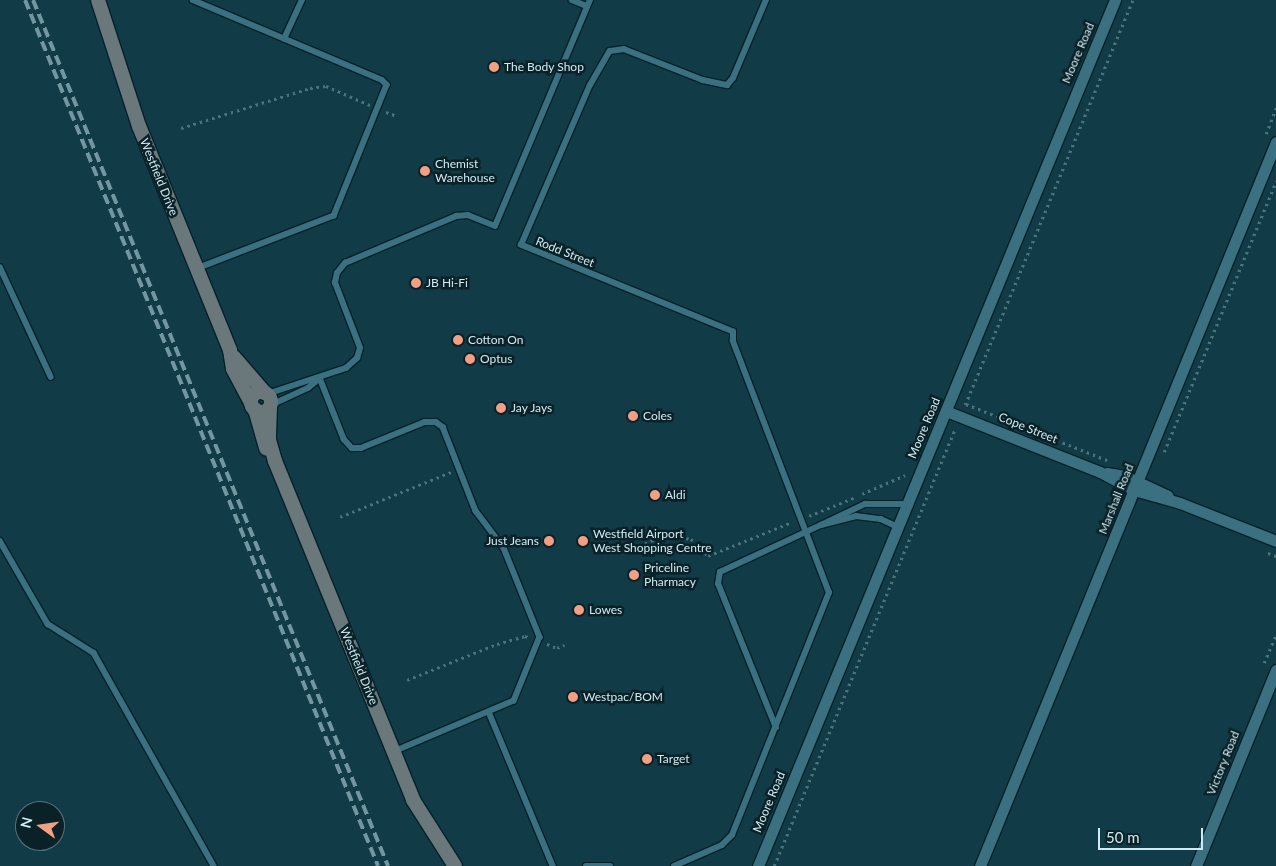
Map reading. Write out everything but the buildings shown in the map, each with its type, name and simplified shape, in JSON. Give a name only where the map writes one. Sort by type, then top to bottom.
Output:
[{"type":"main road","name":"Westfield Drive","points":[[98,0],[136,118],[230,350],[233,369],[253,406],[261,437],[275,461]]},
{"type":"main road","name":"Westfield Drive","points":[[230,350],[268,400],[269,440],[275,461],[414,800],[455,866]]},
{"type":"main road","points":[[253,406],[262,412],[268,400]]},
{"type":"street","name":"Moore Road","points":[[758,866],[1115,0]]},
{"type":"street","name":"Marshall Road","points":[[980,866],[1276,142]]},
{"type":"street","name":"Cope Street","points":[[946,411],[1276,541]]},
{"type":"street","name":"Victory Road","points":[[1196,866],[1276,670]]},
{"type":"lane","points":[[193,0],[384,81],[386,86],[334,216],[197,269]]},
{"type":"lane","points":[[284,39],[302,0]]},
{"type":"lane","points":[[268,400],[308,388],[320,378],[352,364],[359,353],[335,279],[342,265],[456,216],[468,215],[495,226],[588,3],[572,0]]},
{"type":"lane","name":"Rodd Street","points":[[674,866],[729,840],[829,598],[807,532],[733,341],[733,332],[521,245],[590,85],[610,51],[624,49],[703,80],[727,85],[733,78],[766,0]]},
{"type":"lane","points":[[0,267],[51,377]]},
{"type":"lane","points":[[268,400],[304,379],[320,378]]},
{"type":"lane","points":[[320,378],[349,446],[361,448],[433,422],[443,427],[476,510],[504,548],[539,632],[540,641],[514,701],[394,752]]},
{"type":"lane","points":[[776,728],[717,580],[724,568],[807,532],[865,504],[908,504]]},
{"type":"lane","points":[[821,525],[866,516],[898,527]]},
{"type":"lane","points":[[0,541],[48,624],[94,654],[214,866]]},
{"type":"lane","points":[[489,712],[553,866]]},
{"type":"lane","points":[[586,866],[610,866]]},
{"type":"path","points":[[774,866],[1133,0]]},
{"type":"path","points":[[181,128],[310,88],[326,86],[397,116]]},
{"type":"path","points":[[340,517],[460,469]]},
{"type":"path","points":[[633,548],[667,534],[691,539],[708,556],[892,482],[907,471]]},
{"type":"path","points":[[407,680],[503,642],[525,636],[557,648],[564,645]]},
{"type":"railway","points":[[25,0],[378,866]]},
{"type":"railway","points":[[33,0],[388,866]]},
{"type":"place","name":"The Body Shop","points":[[494,67]]},
{"type":"place","name":"Chemist Warehouse","points":[[425,171]]},
{"type":"place","name":"JB Hi-Fi","points":[[416,283]]},
{"type":"place","name":"Cotton On","points":[[458,340]]},
{"type":"place","name":"Optus","points":[[470,359]]},
{"type":"place","name":"Jay Jays","points":[[501,408]]},
{"type":"place","name":"Coles","points":[[633,416]]},
{"type":"place","name":"Aldi","points":[[655,495]]},
{"type":"place","name":"Just Jeans","points":[[549,541]]},
{"type":"place","name":"Westfield Airport West Shopping Centre","points":[[583,541]]},
{"type":"place","name":"Priceline Pharmacy","points":[[634,575]]},
{"type":"place","name":"Lowes","points":[[579,610]]},
{"type":"place","name":"Westpac/BOM","points":[[573,697]]},
{"type":"place","name":"Target","points":[[647,759]]}]
